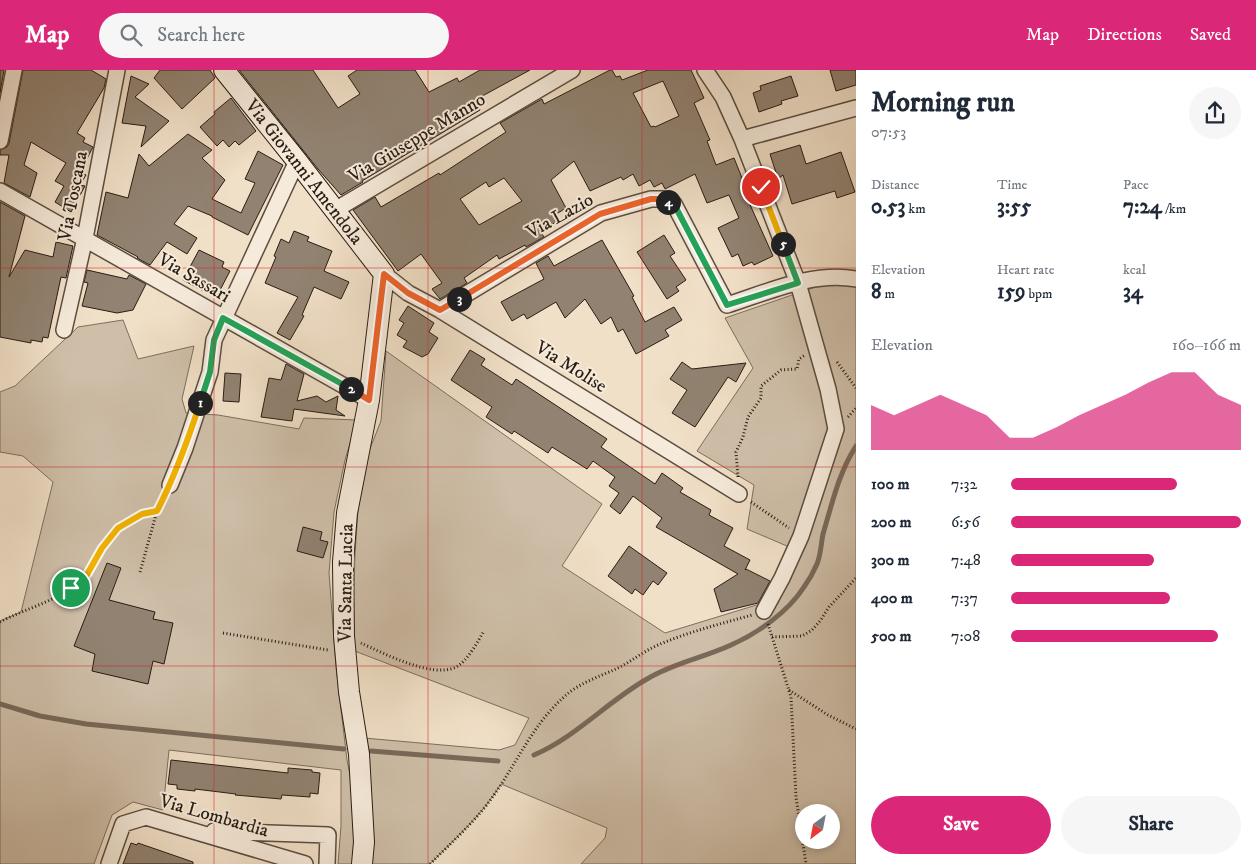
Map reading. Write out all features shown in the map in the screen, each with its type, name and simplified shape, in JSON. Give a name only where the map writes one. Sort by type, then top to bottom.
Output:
[{"type":"street","points":[[0,141],[14,70]]},
{"type":"street","name":"Via Toscana","points":[[64,330],[85,238],[118,70]]},
{"type":"street","name":"Via Giovanni Amendola","points":[[224,70],[384,274]]},
{"type":"street","name":"Via Giuseppe Manno","points":[[335,210],[572,70]]},
{"type":"street","points":[[705,70],[723,97],[742,139],[798,283],[828,389],[836,429],[801,536],[782,578],[764,611]]},
{"type":"street","points":[[742,139],[856,108]]},
{"type":"street","points":[[170,485],[185,448],[210,372],[214,340],[297,161]]},
{"type":"street","name":"Via Sassari","points":[[0,190],[369,400]]},
{"type":"street","name":"Via Lazio","points":[[440,310],[600,214],[651,199],[663,199],[674,204],[727,305],[798,283]]},
{"type":"street","name":"Via Molise","points":[[384,274],[408,293],[440,310],[739,494]]},
{"type":"street","name":"Via Santa Lucia","points":[[362,864],[364,842],[359,754],[349,692],[345,644],[343,562],[347,513],[369,400],[384,274]]},
{"type":"street","points":[[798,283],[839,276],[856,278]]},
{"type":"street","name":"Via Lombardia","points":[[109,864],[123,824],[146,817],[305,864]]},
{"type":"street","points":[[190,830],[328,835],[327,864]]},
{"type":"path","points":[[801,536],[739,494],[736,452],[743,437],[748,417],[761,398],[761,386],[781,370],[797,369],[799,359],[817,349]]},
{"type":"path","points":[[140,572],[157,511],[170,485]]},
{"type":"path","points":[[0,622],[71,588],[85,578],[102,548],[118,528],[142,514],[157,511]]},
{"type":"path","points":[[772,637],[802,636],[812,630],[830,606],[856,578]]},
{"type":"path","points":[[430,864],[459,835],[494,795],[526,742],[547,714],[566,695],[656,646],[700,629],[764,611],[792,697],[796,797],[806,864]]},
{"type":"path","points":[[223,633],[345,644],[424,668],[444,671],[457,667],[471,652],[484,631]]},
{"type":"path","points":[[789,689],[828,716],[856,730]]},
{"type":"shaded area","points":[[830,282],[856,286],[856,864],[581,864],[605,838],[607,828],[501,784],[477,816],[430,864],[370,864],[364,738],[499,750],[515,745],[529,718],[352,650],[358,509],[369,451],[381,421],[386,351],[602,504],[562,566],[665,633],[763,603],[770,610],[777,605],[801,552],[747,529],[754,485],[697,451],[753,368],[725,318]]},
{"type":"shaded area","points":[[123,320],[138,359],[194,346],[182,399],[186,413],[218,415],[299,429],[304,418],[357,420],[345,460],[334,512],[329,573],[336,667],[347,760],[355,801],[354,864],[338,864],[341,826],[341,770],[169,750],[163,810],[133,802],[112,815],[94,864],[0,864],[0,621],[21,612],[53,482],[23,456],[0,452],[0,392],[15,386],[78,327]]},
{"type":"building","points":[[0,70],[4,70],[0,93]]},
{"type":"building","points":[[23,70],[91,70],[106,79],[104,88],[77,133],[85,138],[83,142],[93,147],[80,172],[86,175],[80,185],[85,186],[71,212],[55,202],[64,186],[55,181],[66,163],[31,142],[24,165],[37,173],[30,197],[4,183],[9,155],[0,155],[0,150],[7,147],[9,143]]},
{"type":"building","points":[[160,70],[210,70],[215,78],[182,109],[154,78]]},
{"type":"building","points":[[239,70],[313,70],[338,108],[360,94],[348,76],[357,70],[415,70],[429,92],[457,78],[459,82],[480,70],[530,70],[475,100],[480,110],[341,195]]},
{"type":"building","points":[[610,70],[612,70],[616,77],[620,76],[622,80],[648,70],[691,70],[704,98],[694,103],[710,140],[707,141],[716,165],[734,158],[746,188],[743,189],[773,256],[754,265],[752,262],[743,266],[738,254],[732,257],[718,228],[739,218],[729,195],[707,203],[695,174],[665,189],[662,183],[654,187],[650,180],[639,186],[633,174],[623,180],[621,177],[590,191],[574,161],[551,180],[566,208],[553,216],[556,222],[540,231],[544,237],[499,259],[497,255],[464,278],[467,283],[440,299],[432,289],[442,283],[421,254],[398,271],[353,210],[375,197],[381,207],[439,173],[440,175],[506,132],[500,123],[542,99],[544,104]],"holes":[[[663,81],[679,116],[651,127],[633,93]],[[504,178],[522,201],[479,225],[460,199],[486,182],[489,187]]]},
{"type":"building","points":[[830,70],[856,70],[856,85],[836,91]]},
{"type":"building","points":[[131,76],[149,84],[135,97],[169,121],[141,147],[146,126],[122,123]]},
{"type":"building","points":[[791,76],[798,96],[781,101],[782,104],[759,112],[753,93],[761,90],[760,86]]},
{"type":"building","points":[[231,98],[256,131],[239,145],[235,141],[229,147],[223,140],[217,146],[200,127]]},
{"type":"building","points":[[188,134],[212,150],[202,158],[225,180],[212,199],[241,213],[255,183],[245,179],[258,151],[283,165],[248,235],[188,206],[174,224],[197,238],[187,254],[167,242],[150,265],[97,235],[106,192],[128,198],[139,154],[149,166]]},
{"type":"building","points":[[800,145],[806,164],[841,152],[855,192],[837,198],[835,191],[792,204],[783,175],[778,179],[770,154]]},
{"type":"building","points":[[0,202],[25,216],[9,277],[25,250],[53,257],[56,242],[73,246],[66,278],[61,277],[48,338],[43,337],[42,342],[31,340],[31,343],[0,337]]},
{"type":"building","points":[[294,231],[309,237],[307,241],[332,251],[324,271],[349,282],[341,299],[314,287],[302,315],[304,316],[290,340],[277,333],[298,297],[265,283],[281,239],[289,243]]},
{"type":"building","points":[[664,235],[675,253],[670,256],[686,280],[676,287],[679,291],[667,299],[637,252]]},
{"type":"building","points":[[602,240],[634,296],[632,297],[645,322],[674,307],[682,320],[665,330],[669,336],[636,354],[623,329],[618,332],[611,317],[601,324],[585,299],[565,318],[556,302],[527,319],[524,314],[512,321],[501,302],[544,279],[536,263],[548,256],[554,266]]},
{"type":"building","points":[[199,250],[224,262],[222,267],[230,271],[218,294],[210,289],[207,293],[183,280]]},
{"type":"building","points":[[87,270],[127,279],[129,275],[146,284],[133,310],[117,313],[82,306],[88,283],[84,282]]},
{"type":"building","points":[[408,306],[434,323],[429,332],[438,338],[428,354],[422,357],[403,347],[407,341],[397,335],[404,323],[399,320]]},
{"type":"building","points":[[470,350],[485,359],[481,365],[512,385],[516,379],[607,439],[601,447],[655,484],[662,473],[683,488],[680,492],[711,510],[709,515],[733,528],[724,546],[750,560],[745,570],[770,581],[758,603],[721,612],[714,589],[738,574],[656,527],[662,518],[633,496],[620,514],[610,506],[619,493],[609,486],[615,477],[593,461],[587,469],[552,447],[548,453],[514,431],[512,434],[486,417],[492,407],[451,380]]},
{"type":"building","points":[[682,362],[692,369],[746,363],[736,382],[728,377],[695,427],[672,413],[687,390],[670,379]]},
{"type":"building","points":[[286,364],[304,374],[297,401],[317,396],[326,402],[338,396],[336,410],[345,416],[294,409],[292,421],[261,417],[269,378],[281,380]]},
{"type":"building","points":[[225,373],[241,374],[239,402],[223,401]]},
{"type":"building","points":[[303,527],[322,532],[320,540],[328,542],[323,558],[297,551]]},
{"type":"building","points":[[629,546],[667,573],[658,585],[653,581],[643,595],[635,589],[632,594],[608,576]]},
{"type":"building","points":[[107,563],[121,568],[109,600],[155,612],[153,619],[173,623],[164,664],[153,661],[148,684],[92,671],[95,654],[74,646]]},
{"type":"building","points":[[171,760],[288,773],[288,768],[312,770],[312,772],[320,773],[318,794],[310,793],[310,797],[282,795],[281,799],[195,789],[195,791],[177,789],[177,785],[168,784]]},
{"type":"building","points":[[131,843],[137,845],[138,843],[193,862],[193,864],[123,864]]},
{"type":"waterway","points":[[534,755],[564,739],[633,688],[657,673],[720,650],[741,640],[772,621],[790,605],[806,584],[817,564],[836,488],[856,446]]},
{"type":"waterway","points":[[0,704],[40,716],[86,724],[344,749]]},
{"type":"waterway","points":[[371,751],[498,761]]},
{"type":"route","points":[[71,588],[85,578],[102,548],[118,528],[142,514],[157,511],[185,448],[210,372],[214,340],[223,318],[369,400],[384,274],[408,293],[440,310],[600,214],[651,199],[663,199],[674,204],[727,305],[798,283],[761,187]]}]
